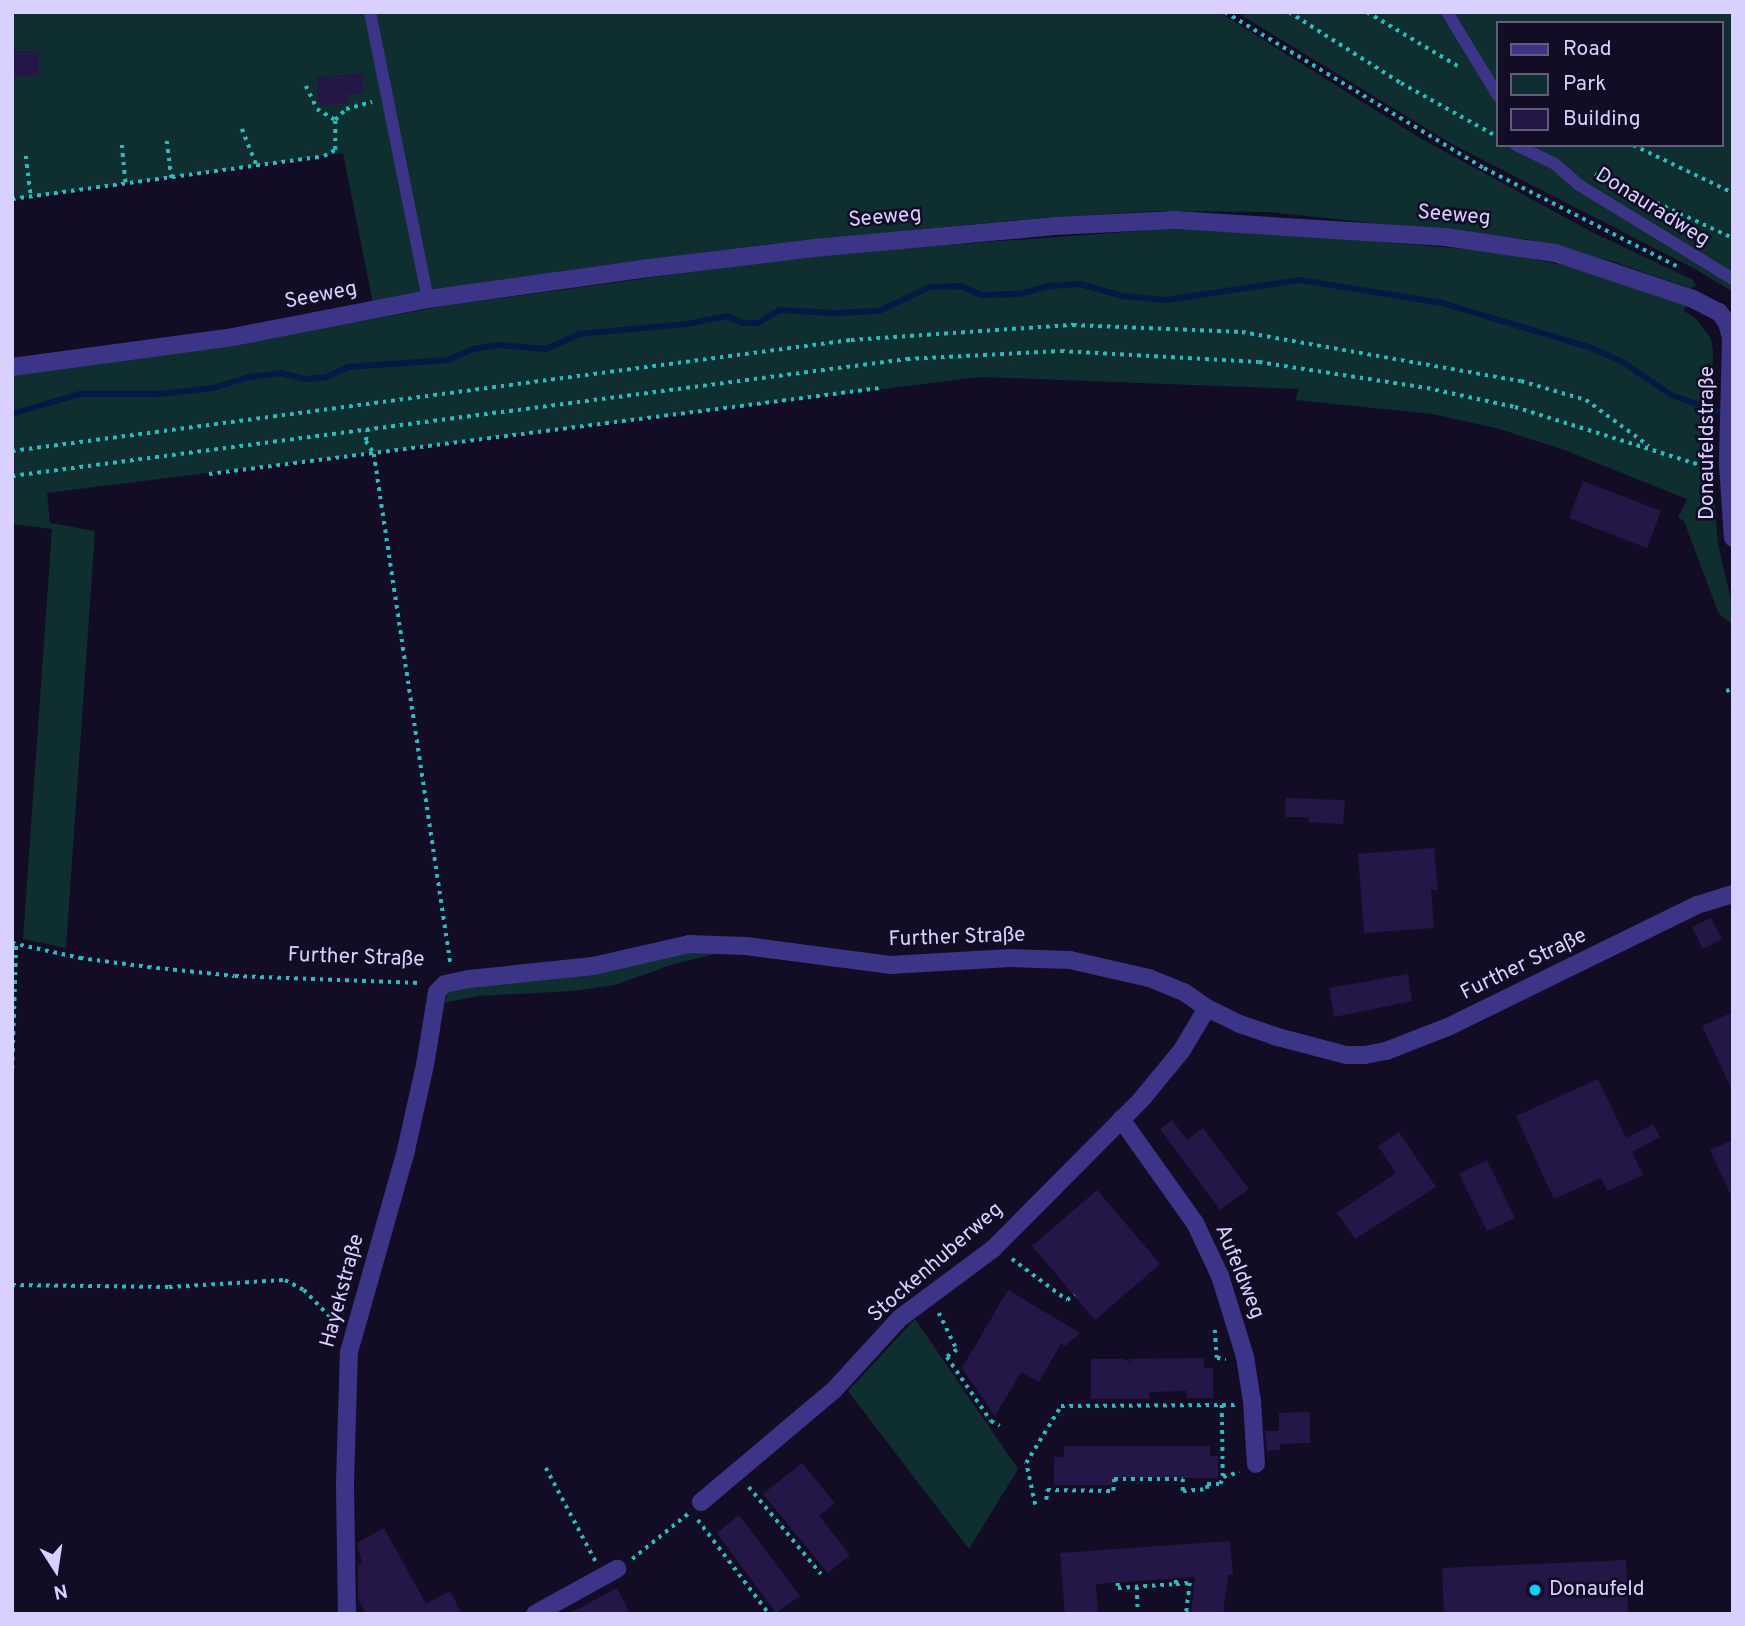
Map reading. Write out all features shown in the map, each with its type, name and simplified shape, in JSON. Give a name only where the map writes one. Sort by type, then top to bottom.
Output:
[{"type":"street","name":"Seeweg","points":[[12,367],[233,337],[428,299],[814,248],[1107,222],[1175,220],[1445,237],[1526,247],[1586,262],[1693,299],[1719,312],[1730,321],[1731,353]]},
{"type":"street","name":"Donaufeldstraße","points":[[1731,353],[1728,469],[1733,538]]},
{"type":"street","name":"Further Straße","points":[[447,984],[579,968],[690,944],[715,944],[890,965],[1010,958],[1070,960],[1149,978],[1184,992],[1207,1008],[1240,1024],[1314,1048],[1346,1055],[1386,1051],[1471,1016],[1697,905],[1733,894]]},
{"type":"street","name":"Hayekstraße","points":[[347,1614],[346,1403],[352,1332],[406,1150],[425,1065],[434,1001],[447,984]]},
{"type":"street","name":"Stockenhuberweg","points":[[701,1502],[834,1390],[900,1318],[993,1249],[1121,1119],[1182,1050],[1207,1008]]},
{"type":"street","name":"Aufeldweg","points":[[1121,1119],[1195,1223],[1220,1276],[1245,1357],[1252,1401],[1256,1464]]},
{"type":"street","points":[[535,1614],[610,1573]]},
{"type":"lane","points":[[370,12],[428,299]]},
{"type":"lane","points":[[1447,12],[1496,91]]},
{"type":"lane","name":"Donauradweg","points":[[1520,147],[1555,164],[1579,185],[1733,279]]},
{"type":"path","points":[[1225,12],[1483,168],[1683,269]]},
{"type":"path","points":[[1289,12],[1402,83],[1496,135]]},
{"type":"path","points":[[1367,12],[1492,82]]},
{"type":"path","points":[[306,86],[317,109],[335,120]]},
{"type":"path","points":[[12,199],[324,156],[335,150],[335,120],[346,108],[387,99]]},
{"type":"path","points":[[242,129],[257,166]]},
{"type":"path","points":[[167,141],[172,178]]},
{"type":"path","points":[[122,145],[126,185]]},
{"type":"path","points":[[1637,147],[1733,193]]},
{"type":"path","points":[[26,156],[31,197]]},
{"type":"path","points":[[1589,172],[1733,238]]},
{"type":"path","points":[[12,452],[851,340],[1073,325],[1242,332],[1521,381],[1586,400],[1653,449]]},
{"type":"path","points":[[12,476],[907,359],[1060,351],[1219,359],[1315,369],[1427,387],[1515,407],[1728,469]]},
{"type":"path","points":[[209,474],[880,388]]},
{"type":"path","points":[[368,429],[367,447],[374,454],[447,984]]},
{"type":"path","points":[[1726,691],[1733,690]]},
{"type":"path","points":[[12,1069],[14,943]]},
{"type":"path","name":"Further Straße","points":[[14,943],[80,958],[235,976],[447,984]]},
{"type":"path","points":[[1018,1252],[1010,1261],[1067,1300],[1074,1295]]},
{"type":"path","points":[[12,1285],[169,1287],[285,1280],[304,1290],[337,1325],[352,1332]]},
{"type":"path","points":[[931,1294],[957,1350],[947,1357],[991,1421],[1000,1426]]},
{"type":"path","points":[[1215,1327],[1217,1358],[1231,1359]]},
{"type":"path","points":[[1035,1506],[1026,1463],[1062,1406],[1237,1405],[1235,1394]]},
{"type":"path","points":[[1046,1500],[1047,1490],[1113,1491],[1114,1479],[1183,1479],[1183,1491],[1208,1489],[1207,1484],[1220,1484],[1223,1477],[1222,1405]]},
{"type":"path","points":[[1223,1477],[1255,1470],[1256,1464]]},
{"type":"path","points":[[546,1468],[610,1573],[691,1511],[769,1614]]},
{"type":"path","points":[[737,1472],[821,1574]]},
{"type":"path","points":[[1118,1583],[1118,1588],[1176,1581],[1190,1583],[1186,1614]]},
{"type":"path","points":[[1137,1587],[1138,1614]]},
{"type":"green space","points":[[12,12],[1219,12],[1420,138],[1590,231],[1693,280],[1696,286],[1690,288],[1611,261],[1527,239],[1267,212],[1157,211],[1040,218],[769,244],[576,269],[373,303],[343,153],[12,200]]},
{"type":"green space","points":[[1236,12],[1733,12],[1733,292],[1695,269],[1452,144]]},
{"type":"green space","points":[[1166,229],[1298,235],[1501,252],[1566,266],[1686,306],[1684,311],[1696,319],[1711,339],[1713,351],[1711,458],[1718,544],[1733,609],[1733,625],[1719,614],[1684,521],[1678,518],[1687,499],[1562,449],[1496,428],[1432,414],[1295,400],[1299,389],[980,377],[47,493],[50,523],[95,531],[66,948],[23,939],[52,529],[12,524],[12,376],[230,345],[444,306],[763,262],[877,250]]},
{"type":"green space","points":[[694,948],[732,950],[674,964],[615,985],[573,991],[478,996],[443,1003],[449,993],[463,985]]},
{"type":"green space","points":[[915,1319],[1018,1469],[969,1549],[848,1391]]},
{"type":"building","points":[[12,51],[39,51],[39,76],[12,76]]},
{"type":"building","points":[[363,73],[364,93],[347,94],[348,103],[319,106],[316,77]]},
{"type":"building","points":[[1583,481],[1661,511],[1647,548],[1569,518]]},
{"type":"building","points":[[1286,798],[1345,800],[1343,824],[1308,822],[1309,817],[1285,817]]},
{"type":"building","points":[[1434,848],[1438,890],[1431,890],[1434,928],[1364,933],[1358,854]]},
{"type":"building","points":[[1711,918],[1722,939],[1703,949],[1692,927]]},
{"type":"building","points":[[1408,974],[1412,1001],[1334,1017],[1329,988]]},
{"type":"building","points":[[1733,1012],[1733,1092],[1702,1026]]},
{"type":"building","points":[[1598,1079],[1626,1138],[1653,1124],[1660,1137],[1632,1152],[1643,1175],[1607,1191],[1601,1178],[1554,1199],[1516,1116]]},
{"type":"building","points":[[1172,1120],[1187,1140],[1203,1128],[1249,1189],[1220,1210],[1160,1129]]},
{"type":"building","points":[[1399,1132],[1436,1187],[1355,1239],[1337,1213],[1396,1173],[1378,1146]]},
{"type":"building","points":[[1733,1140],[1733,1200],[1710,1150]]},
{"type":"building","points":[[1487,1160],[1515,1218],[1487,1231],[1459,1174]]},
{"type":"building","points":[[1097,1190],[1160,1264],[1095,1320],[1032,1246]]},
{"type":"building","points":[[1008,1290],[1080,1333],[1065,1346],[1061,1343],[1039,1382],[1021,1372],[995,1416],[962,1368]]},
{"type":"building","points":[[1204,1358],[1204,1368],[1213,1368],[1213,1398],[1187,1398],[1187,1391],[1149,1392],[1149,1399],[1091,1399],[1091,1359],[1123,1359],[1133,1364],[1128,1359]]},
{"type":"building","points":[[1310,1412],[1310,1443],[1280,1444],[1280,1450],[1267,1451],[1265,1431],[1279,1431],[1279,1413]]},
{"type":"building","points":[[1064,1446],[1210,1446],[1210,1456],[1218,1456],[1218,1478],[1113,1478],[1113,1485],[1054,1485],[1054,1457],[1064,1457]]},
{"type":"building","points":[[802,1463],[835,1503],[819,1516],[850,1555],[828,1573],[763,1494]]},
{"type":"building","points":[[739,1515],[800,1596],[776,1613],[717,1533]]},
{"type":"building","points":[[384,1528],[426,1604],[450,1591],[462,1614],[366,1614],[358,1599],[358,1564],[362,1562],[357,1543]]},
{"type":"building","points":[[1230,1541],[1233,1575],[1228,1575],[1223,1614],[1191,1614],[1195,1577],[1096,1584],[1098,1614],[1065,1614],[1060,1553]]},
{"type":"building","name":"Donaufeld","points":[[1626,1560],[1628,1612],[1444,1614],[1442,1568]]},
{"type":"building","points":[[617,1588],[630,1614],[568,1614]]},
{"type":"waterway","points":[[12,414],[79,394],[160,394],[213,388],[250,377],[281,373],[305,379],[326,377],[348,367],[448,360],[473,349],[498,345],[546,349],[579,334],[687,324],[727,316],[742,323],[758,323],[780,310],[833,313],[879,311],[930,287],[961,286],[981,295],[1018,294],[1050,286],[1080,284],[1123,296],[1166,300],[1300,280],[1442,303],[1589,347],[1623,362],[1671,395],[1728,415]]},
{"type":"place","name":"Donaufeld","points":[[1535,1590]]}]
